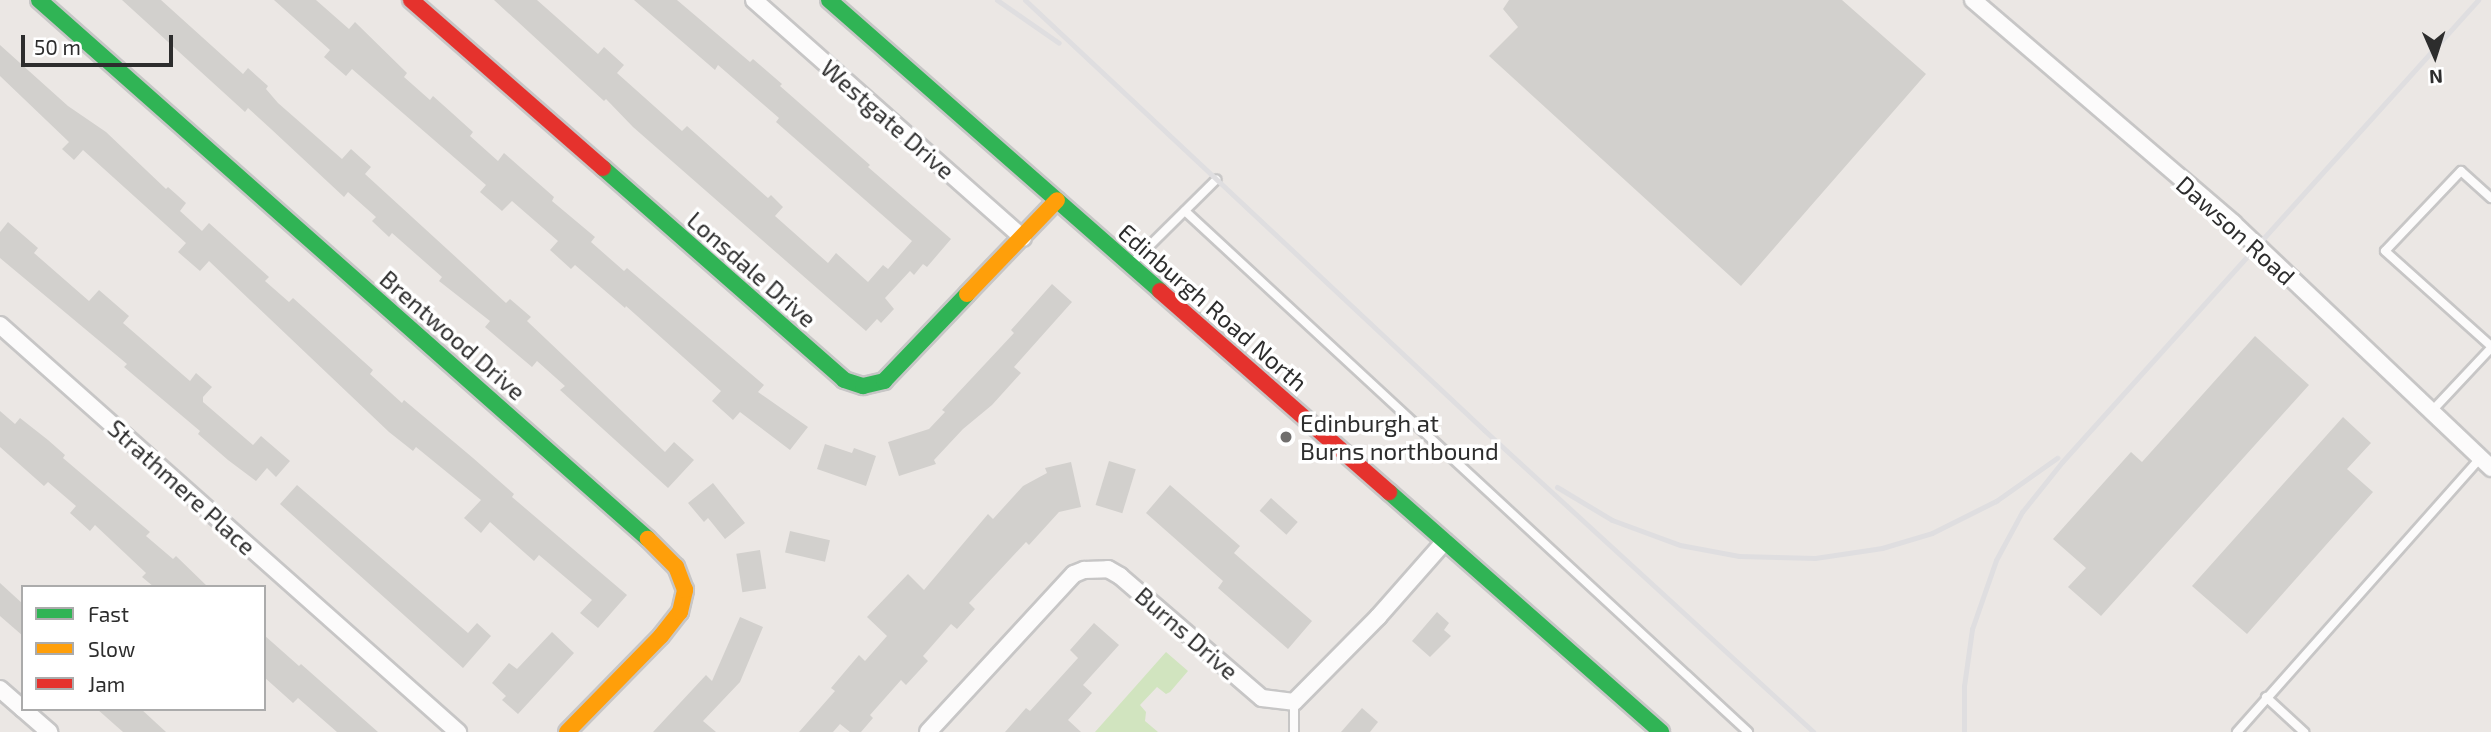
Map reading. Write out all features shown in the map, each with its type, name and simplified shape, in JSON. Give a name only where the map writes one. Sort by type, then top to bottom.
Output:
[{"type":"street","name":"Brentwood Drive","points":[[39,0],[644,535],[676,568],[685,590],[680,612],[661,636],[567,732]]},
{"type":"street","name":"Lonsdale Drive","points":[[411,0],[845,380],[863,386],[884,381],[1057,200]]},
{"type":"street","name":"Westgate Drive","points":[[754,0],[1023,238]]},
{"type":"street","name":"Edinburgh Road North","points":[[829,0],[1661,732]]},
{"type":"street","name":"Dawson Road","points":[[1973,0],[2233,223],[2430,413],[2486,463]]},
{"type":"street","name":"Strathmere Place","points":[[0,325],[458,732]]},
{"type":"street","points":[[1294,702],[1378,617],[1445,541]]},
{"type":"street","name":"Burns Drive","points":[[928,732],[1074,574],[1084,570],[1108,569],[1120,576],[1262,698],[1294,702]]},
{"type":"street","points":[[0,689],[21,707]]},
{"type":"street","points":[[25,711],[49,732]]},
{"type":"lane","points":[[2430,413],[2491,347],[2385,251],[2461,171],[2491,198]]},
{"type":"lane","points":[[1131,265],[1216,180]]},
{"type":"lane","points":[[1185,211],[1748,732]]},
{"type":"lane","points":[[2237,732],[2266,697],[2486,463]]},
{"type":"lane","points":[[2266,697],[2304,732]]},
{"type":"lane","points":[[1294,702],[1294,732]]},
{"type":"green space","points":[[1166,652],[1188,671],[1170,692],[1166,694],[1157,687],[1140,705],[1146,712],[1145,721],[1158,732],[1095,732]]},
{"type":"building","points":[[122,0],[161,0],[243,74],[248,68],[268,86],[266,89],[278,103],[342,159],[351,149],[371,167],[365,174],[506,303],[510,299],[531,317],[527,321],[665,452],[674,442],[694,460],[668,488],[560,390],[565,386],[537,361],[532,367],[485,327],[490,321],[439,281],[442,277],[392,233],[389,237],[372,221],[376,217],[348,192],[344,197],[248,108],[245,112]]},
{"type":"building","points":[[274,0],[316,0],[349,29],[355,22],[407,73],[404,77],[430,100],[433,96],[473,132],[470,136],[498,161],[504,153],[554,197],[552,201],[595,237],[591,242],[624,271],[627,268],[764,385],[758,392],[808,427],[790,450],[740,412],[733,420],[712,401],[721,391],[626,306],[625,308],[575,265],[571,269],[550,250],[558,241],[512,201],[502,211],[480,192],[486,185],[352,69],[346,76],[324,57],[330,50]]},
{"type":"building","points":[[494,0],[537,0],[598,54],[604,47],[624,65],[617,73],[682,131],[687,126],[768,198],[771,195],[783,207],[775,216],[828,263],[836,253],[868,282],[883,265],[888,269],[912,241],[776,122],[779,118],[718,65],[715,70],[634,0],[677,0],[750,62],[753,59],[782,84],[780,86],[870,165],[868,167],[951,239],[927,267],[923,264],[914,275],[910,271],[885,298],[894,309],[881,323],[877,319],[866,331],[633,127],[606,99],[604,101]]},
{"type":"building","points":[[1509,0],[1842,0],[1926,74],[1741,286],[1489,56],[1518,27],[1503,9]]},
{"type":"building","points":[[0,45],[68,106],[106,132],[166,189],[168,187],[186,203],[180,211],[202,231],[209,223],[269,277],[265,281],[289,302],[293,298],[373,370],[370,374],[402,403],[404,400],[473,458],[514,494],[512,497],[627,595],[598,628],[580,613],[592,600],[539,555],[534,561],[490,522],[481,533],[464,518],[481,500],[416,447],[413,451],[389,432],[209,261],[200,271],[178,252],[186,243],[83,150],[74,160],[62,149],[69,142],[0,76]]},
{"type":"building","points":[[8,222],[38,248],[34,253],[89,301],[99,290],[129,316],[123,323],[190,381],[196,373],[212,387],[203,397],[203,402],[253,445],[261,436],[290,461],[276,477],[267,468],[256,481],[228,460],[198,434],[200,431],[124,367],[127,364],[0,258],[0,232]]},
{"type":"building","points":[[1052,284],[1072,302],[1014,367],[1021,373],[992,405],[963,429],[934,460],[936,464],[899,476],[888,442],[929,429],[945,412],[942,410],[1014,333],[1011,330]]},
{"type":"building","points":[[2255,336],[2309,385],[2101,616],[2068,587],[2086,568],[2053,539],[2131,452],[2142,462]]},
{"type":"building","points":[[0,411],[15,424],[20,418],[48,440],[65,455],[63,458],[150,532],[146,536],[173,559],[176,556],[206,585],[152,585],[142,577],[146,573],[95,525],[90,531],[70,513],[76,506],[48,482],[44,486],[0,447]]},
{"type":"building","points":[[2343,417],[2371,443],[2347,469],[2373,492],[2247,634],[2192,586]]},
{"type":"building","points":[[825,444],[852,453],[854,448],[876,456],[866,486],[817,469]]},
{"type":"building","points":[[1109,461],[1136,469],[1122,513],[1096,505]]},
{"type":"building","points":[[1071,462],[1081,507],[1059,512],[1029,545],[1026,542],[969,603],[975,609],[957,629],[951,624],[923,656],[928,661],[906,685],[901,680],[870,715],[873,718],[861,732],[850,732],[840,724],[833,732],[799,732],[835,691],[831,688],[859,655],[865,661],[887,636],[867,617],[908,574],[924,590],[988,514],[993,519],[1023,486],[1047,473],[1045,468]]},
{"type":"building","points":[[713,483],[745,523],[725,539],[708,518],[704,522],[688,503]]},
{"type":"building","points":[[297,485],[468,633],[477,623],[491,636],[463,668],[280,504]]},
{"type":"building","points":[[1170,485],[1240,546],[1234,553],[1312,621],[1288,649],[1218,588],[1223,581],[1146,513]]},
{"type":"building","points":[[1271,498],[1298,522],[1286,535],[1260,511]]},
{"type":"building","points":[[790,531],[830,540],[825,562],[785,552]]},
{"type":"building","points":[[760,550],[766,589],[742,592],[736,554]]},
{"type":"building","points":[[0,583],[21,602],[21,634],[0,616]]},
{"type":"building","points":[[1437,612],[1449,623],[1444,630],[1451,636],[1430,657],[1412,641]]},
{"type":"building","points":[[740,617],[763,627],[740,682],[703,721],[716,732],[653,732],[706,675],[712,681]]},
{"type":"building","points":[[1094,623],[1119,645],[1083,685],[1092,693],[1068,720],[1081,732],[1005,732],[1026,708],[1030,711],[1078,658],[1070,650]]},
{"type":"building","points":[[552,632],[574,653],[518,714],[502,700],[506,696],[492,683],[509,663],[517,669]]},
{"type":"building","points":[[266,637],[378,732],[337,732],[298,698],[293,703],[266,679]]},
{"type":"building","points":[[1362,708],[1378,722],[1370,732],[1341,732]]},
{"type":"building","points":[[99,711],[143,711],[166,732],[123,732]]},
{"type":"railway","points":[[997,0],[1059,43]]},
{"type":"railway","points":[[1025,0],[1484,430],[1813,732]]},
{"type":"railway","points":[[1964,732],[1964,686],[1972,629],[1996,560],[2022,512],[2062,462],[2478,0]]},
{"type":"railway","points":[[1557,487],[1612,520],[1680,545],[1739,556],[1815,558],[1882,548],[1932,533],[1996,501],[2057,458]]},
{"type":"traffic: fast","points":[[39,0],[648,539]]},
{"type":"traffic: fast","points":[[829,0],[1160,291]]},
{"type":"traffic: fast","points":[[603,168],[844,380],[863,386],[884,381],[967,294]]},
{"type":"traffic: fast","points":[[1389,492],[1661,732]]},
{"type":"traffic: slow","points":[[967,294],[1057,200]]},
{"type":"traffic: slow","points":[[567,732],[661,636],[680,612],[685,590],[676,567],[648,539]]},
{"type":"traffic: jam","points":[[411,0],[603,168]]},
{"type":"traffic: jam","points":[[1160,291],[1389,492]]},
{"type":"place","name":"Edinburgh at Burns northbound","points":[[1286,437]]}]
